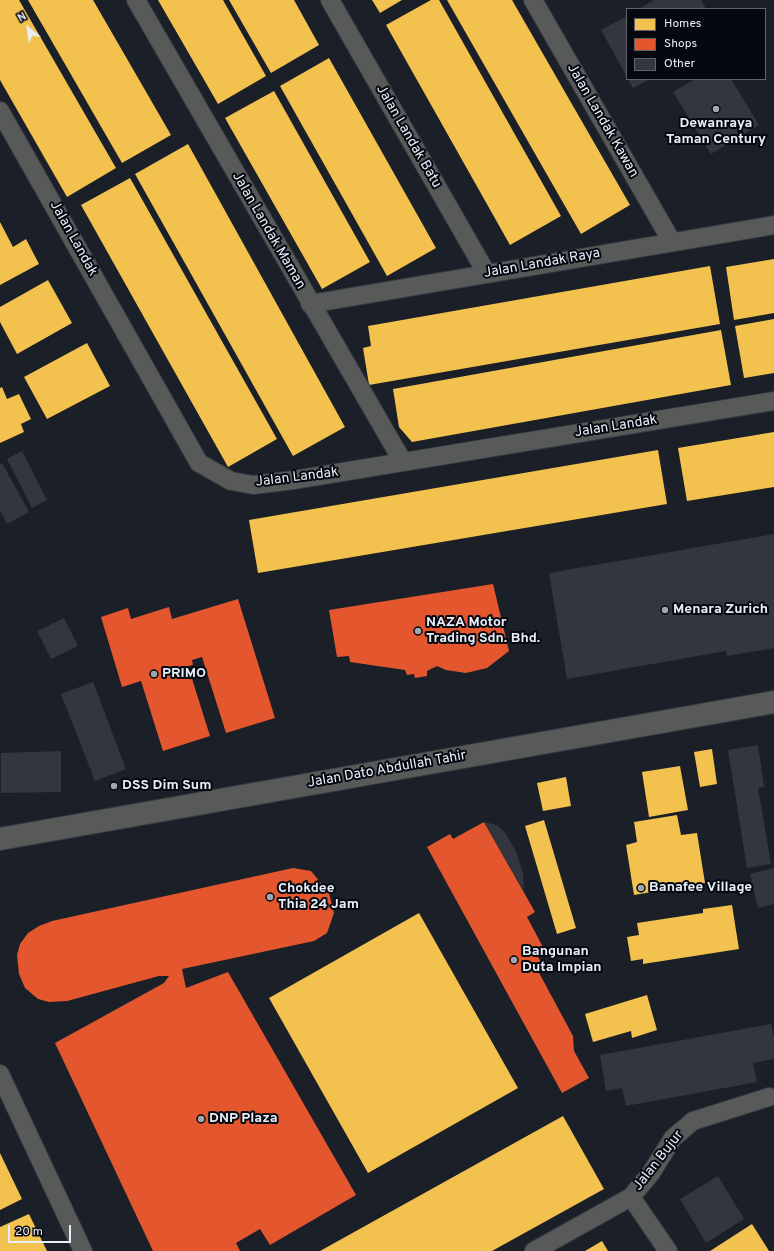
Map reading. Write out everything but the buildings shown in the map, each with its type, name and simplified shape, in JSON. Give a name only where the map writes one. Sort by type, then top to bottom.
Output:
[{"type":"street","name":"Jalan Landak Maman","points":[[136,0],[310,304],[403,462]]},
{"type":"street","name":"Jalan Landak Batu","points":[[330,0],[487,274]]},
{"type":"street","name":"Jalan Landak Kawan","points":[[533,0],[672,242]]},
{"type":"street","name":"Jalan Landak","points":[[0,111],[199,463],[231,481],[253,485],[294,480],[774,401]]},
{"type":"street","name":"Jalan Landak Raya","points":[[310,304],[774,225]]},
{"type":"street","name":"Jalan Dato Abdullah Tahir","points":[[0,840],[774,702]]},
{"type":"street","points":[[0,1074],[83,1251]]},
{"type":"street","name":"Jalan Bujur","points":[[534,1251],[631,1197],[651,1172],[673,1138],[693,1121],[769,1097]]},
{"type":"street","points":[[631,1197],[668,1251]]},
{"type":"place","name":"Dewanraya Taman Century","points":[[716,109]]},
{"type":"place","name":"Menara Zurich","points":[[665,610]]},
{"type":"place","name":"NAZA Motor Trading Sdn. Bhd.","points":[[418,631]]},
{"type":"place","name":"PRIMO","points":[[154,674]]},
{"type":"place","name":"DSS Dim Sum","points":[[114,786]]},
{"type":"place","name":"Banafee Village","points":[[641,888]]},
{"type":"place","name":"Chokdee Thia 24 Jam","points":[[270,897]]},
{"type":"place","name":"Bangunan Duta Impian","points":[[514,960]]},
{"type":"place","name":"DNP Plaza","points":[[201,1119]]}]
